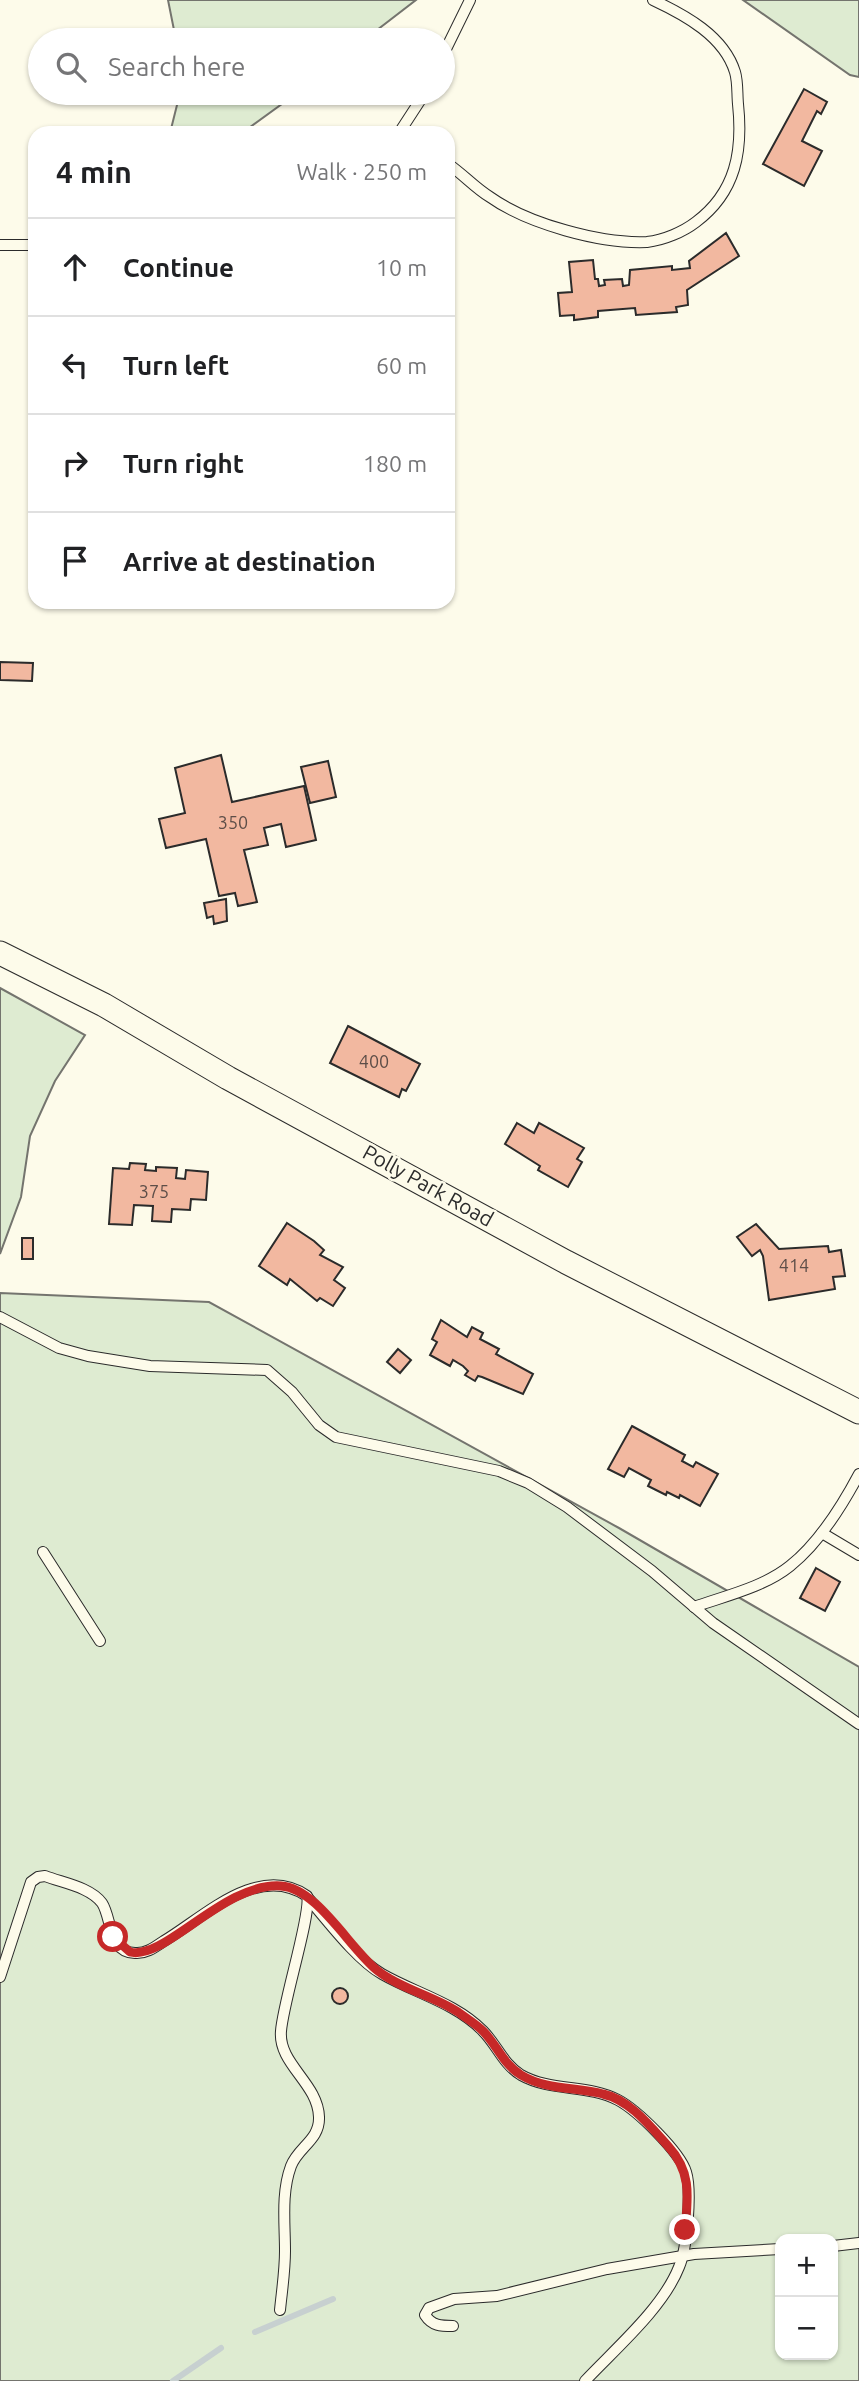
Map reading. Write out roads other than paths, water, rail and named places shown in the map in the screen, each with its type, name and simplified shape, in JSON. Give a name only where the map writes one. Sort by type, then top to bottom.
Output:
[{"type":"street","name":"Polly Park Road","points":[[0,953],[104,1005],[228,1078],[566,1262],[859,1412]]},
{"type":"lane","points":[[455,31],[470,0]]},
{"type":"lane","points":[[455,170],[491,198],[536,219],[579,234],[615,240],[649,242],[684,231],[713,209],[731,184],[742,139],[735,72],[707,33],[685,15],[653,0]]},
{"type":"lane","points":[[404,126],[418,105]]},
{"type":"lane","points":[[0,245],[28,245]]},
{"type":"lane","points":[[0,1317],[59,1348],[98,1358],[150,1366],[267,1370],[292,1392],[319,1425],[336,1437],[499,1471],[528,1483],[567,1507],[652,1571],[694,1607],[859,1724]]},
{"type":"lane","points":[[694,1607],[747,1589],[790,1567],[822,1533],[859,1474]]},
{"type":"lane","points":[[822,1533],[859,1555]]},
{"type":"lane","points":[[43,1552],[100,1641]]},
{"type":"lane","points":[[0,1977],[31,1882],[38,1877],[45,1876],[94,1895],[106,1910],[113,1937],[123,1948],[136,1954],[149,1951],[214,1907],[250,1890],[280,1886],[307,1896],[379,1973],[456,2011],[484,2031],[503,2059],[520,2074],[544,2085],[603,2094],[633,2110],[671,2149],[686,2170],[688,2187],[680,2265],[660,2299],[585,2381]]},
{"type":"lane","points":[[280,2310],[285,2252],[284,2196],[291,2166],[314,2137],[319,2116],[311,2090],[290,2061],[280,2034],[296,1950],[309,1905],[307,1896]]},
{"type":"lane","points":[[838,2245],[859,2243]]},
{"type":"lane","points":[[453,2326],[439,2326],[429,2322],[425,2315],[429,2308],[454,2299],[497,2296],[607,2269],[681,2257],[775,2249]]},
{"type":"waterway","points":[[255,2332],[333,2299]]},
{"type":"waterway","points":[[173,2381],[221,2348]]}]
